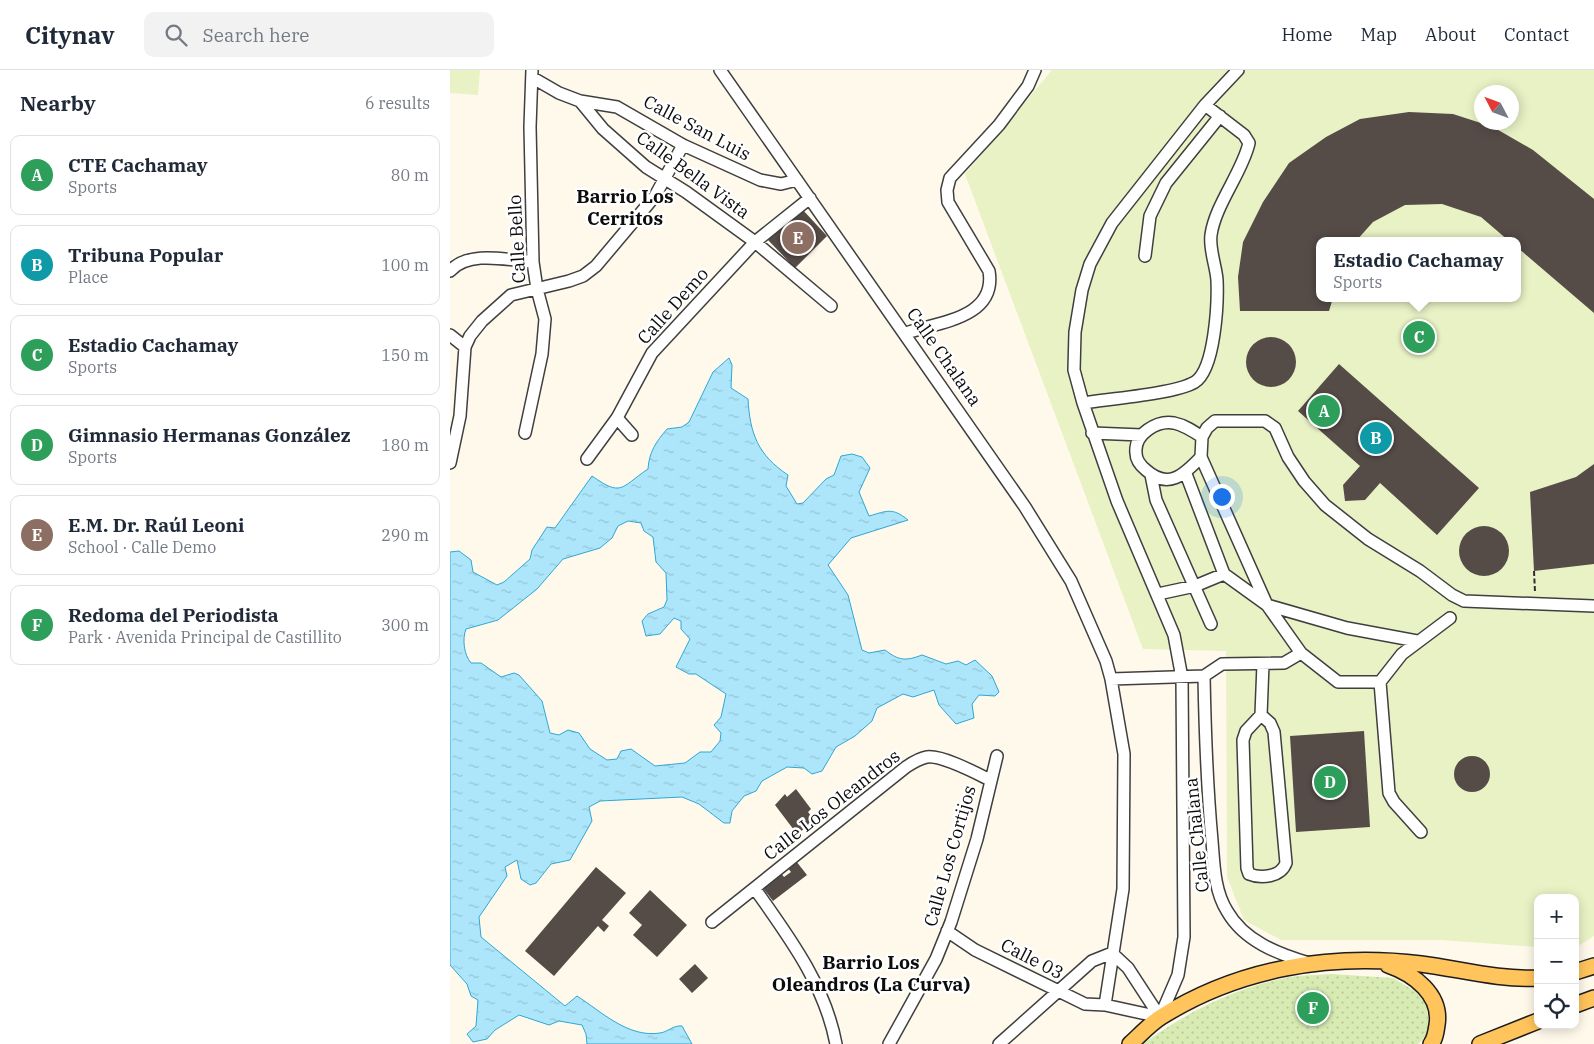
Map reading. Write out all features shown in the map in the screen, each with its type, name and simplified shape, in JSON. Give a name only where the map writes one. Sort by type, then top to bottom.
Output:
[{"type":"main road","points":[[1373,960],[1399,969],[1416,978],[1427,989],[1438,1016],[1431,1044]]},
{"type":"main road","points":[[1130,1044],[1160,1017],[1212,990],[1242,978],[1309,963],[1373,960],[1421,964],[1517,979],[1534,978]]},
{"type":"main road","points":[[1579,971],[1594,966]]},
{"type":"main road","points":[[1579,1004],[1594,998]]},
{"type":"main road","points":[[1480,1044],[1534,1022]]},
{"type":"street","name":"Calle Chalana","points":[[720,70],[906,333],[1025,506],[1072,582],[1112,679],[1124,754],[1123,889],[1112,953],[1106,1005]]},
{"type":"street","points":[[906,333],[974,311],[983,303],[988,293],[991,281],[989,271],[948,202],[947,190],[950,178],[999,125],[1028,86],[1035,70]]},
{"type":"street","name":"Calle Chalana","points":[[1160,1017],[1178,975],[1184,937],[1182,678],[1174,635],[1158,594],[1116,501],[1092,433],[1074,370],[1075,332],[1082,290],[1090,264],[1112,223],[1205,105],[1238,70]]},
{"type":"street","name":"Calle Bella Vista","points":[[533,74],[580,102],[603,128],[646,167],[755,242],[831,306]]},
{"type":"street","name":"Calle Bello","points":[[526,433],[542,354],[544,319],[533,262],[530,127],[533,74]]},
{"type":"street","name":"Calle San Luis","points":[[580,102],[617,107],[683,145],[760,180],[781,184],[797,180]]},
{"type":"street","points":[[1083,403],[1180,387],[1195,382],[1202,375],[1207,364],[1215,323],[1217,280],[1210,235],[1248,143],[1244,135],[1205,105]]},
{"type":"street","points":[[1145,256],[1150,216],[1166,182],[1220,116]]},
{"type":"street","points":[[450,463],[460,416],[465,347],[470,336],[482,321],[511,295],[583,276],[596,266],[655,196],[683,145]]},
{"type":"street","name":"Calle Demo","points":[[587,458],[617,418],[652,353],[755,242],[810,198]]},
{"type":"street","points":[[450,271],[457,264],[468,259],[533,262]]},
{"type":"street","points":[[450,335],[465,347]]},
{"type":"street","points":[[617,418],[632,435]]},
{"type":"street","points":[[1380,682],[1338,682],[1301,653],[1267,604],[1201,457],[1202,436],[1206,428],[1215,422],[1265,421],[1275,428],[1288,457],[1304,481],[1325,505],[1368,539],[1464,602],[1594,606]]},
{"type":"street","points":[[1092,433],[1142,435],[1163,423],[1174,423],[1185,426],[1202,436]]},
{"type":"street","points":[[1142,435],[1136,453],[1140,465],[1151,475],[1167,480],[1186,474],[1201,457]]},
{"type":"street","points":[[1186,474],[1224,574],[1267,604],[1347,628],[1417,641]]},
{"type":"street","points":[[1151,475],[1156,500],[1211,624]]},
{"type":"street","points":[[1158,594],[1195,586],[1224,574]]},
{"type":"street","points":[[1421,832],[1394,802],[1389,793],[1380,682],[1402,654],[1450,618]]},
{"type":"street","points":[[1112,679],[1204,676],[1222,664],[1284,663],[1301,653]]},
{"type":"street","points":[[1261,716],[1270,723],[1274,732],[1286,864],[1284,870],[1278,873],[1255,877],[1249,874],[1247,868],[1243,740],[1246,731],[1261,716],[1263,664]]},
{"type":"street","name":"Calle Chalana","points":[[1204,676],[1209,811],[1218,892],[1227,912],[1255,940],[1284,956],[1309,963]]},
{"type":"street","name":"Calle Los Cortijos","points":[[889,1044],[936,959],[947,931],[977,839],[997,756]]},
{"type":"street","name":"Calle Los Oleandros","points":[[712,922],[906,766],[928,757],[939,759],[990,780]]},
{"type":"street","points":[[755,889],[787,934],[817,983],[832,1020],[836,1044]]},
{"type":"street","name":"Calle 03","points":[[947,931],[975,950],[1085,1004],[1106,1005],[1160,1017]]},
{"type":"street","points":[[999,1044],[1056,991],[1092,961],[1112,953],[1128,968],[1160,1017]]},
{"type":"path","points":[[1534,571],[1534,604]]},
{"type":"green space","points":[[450,70],[480,70],[478,95],[450,93]]},
{"type":"green space","points":[[1052,70],[1594,70],[1594,936],[1579,945],[1579,894],[1534,894],[1534,947],[1441,940],[1281,940],[1244,920],[1227,877],[1226,651],[1143,649],[965,174]]},
{"type":"green space","points":[[1332,974],[1393,978],[1425,997],[1430,1032],[1418,1044],[1143,1044],[1193,1012],[1228,995],[1247,988],[1291,977]]},
{"type":"water","points":[[729,358],[732,365],[731,388],[748,399],[751,423],[758,443],[769,460],[788,475],[786,486],[797,504],[803,503],[826,479],[834,475],[841,456],[852,454],[862,457],[870,468],[859,492],[869,516],[889,511],[898,513],[908,520],[851,538],[828,565],[848,595],[862,650],[869,653],[885,650],[903,659],[922,655],[946,664],[958,661],[966,665],[975,660],[992,676],[999,692],[995,696],[979,695],[972,704],[974,718],[956,724],[939,705],[934,690],[913,697],[903,694],[877,708],[872,721],[855,736],[836,747],[822,771],[812,774],[804,768],[787,767],[762,781],[756,791],[744,796],[732,811],[730,823],[724,823],[699,804],[682,797],[600,801],[589,807],[592,821],[570,860],[551,864],[536,883],[530,885],[521,879],[517,860],[505,867],[507,876],[479,917],[481,937],[565,1006],[577,996],[626,1028],[648,1034],[660,1033],[682,1026],[692,1044],[587,1044],[586,1034],[582,1025],[559,1021],[549,1025],[519,1015],[495,1030],[487,1039],[473,1042],[467,1034],[476,1026],[478,1000],[471,996],[467,984],[450,965],[450,552],[459,551],[471,560],[473,572],[497,585],[504,582],[530,559],[532,550],[547,527],[555,528],[592,476],[609,486],[621,488],[648,469],[654,448],[667,429],[682,427],[689,422],[713,372]],"holes":[[[628,521],[641,523],[644,531],[653,537],[656,562],[666,573],[667,600],[664,607],[648,614],[642,621],[646,636],[660,634],[674,618],[681,621],[681,629],[690,639],[676,667],[689,674],[696,674],[726,694],[721,717],[714,725],[721,733],[720,741],[711,752],[700,752],[685,763],[655,766],[631,749],[621,751],[617,759],[607,760],[590,749],[579,733],[568,730],[559,735],[550,733],[542,701],[519,675],[514,673],[501,677],[481,663],[471,663],[464,647],[466,629],[498,620],[537,589],[563,559],[600,548],[612,538],[618,526]]]},
{"type":"building","points":[[1409,112],[1453,114],[1474,121],[1474,130],[1498,130],[1533,150],[1594,199],[1594,313],[1521,251],[1521,237],[1504,237],[1481,217],[1442,204],[1405,205],[1373,222],[1360,237],[1316,237],[1316,302],[1332,302],[1329,311],[1240,311],[1238,277],[1243,242],[1263,202],[1289,163],[1326,137],[1360,119]]},
{"type":"building","points":[[802,209],[827,236],[795,268],[768,240]]},
{"type":"building","points":[[1266,337],[1276,337],[1289,344],[1296,357],[1296,367],[1289,380],[1276,387],[1266,387],[1257,383],[1250,376],[1246,367],[1246,357],[1250,348],[1257,341]]},
{"type":"building","points":[[1339,364],[1479,488],[1437,535],[1380,483],[1365,500],[1345,501],[1343,485],[1360,466],[1298,411]]},
{"type":"building","points":[[1594,464],[1594,564],[1534,571],[1530,492],[1576,477]]},
{"type":"building","points":[[1484,526],[1502,533],[1509,551],[1502,569],[1484,576],[1466,569],[1459,551],[1466,533]]},
{"type":"building","points":[[1364,731],[1370,827],[1296,832],[1290,736]]},
{"type":"building","points":[[1472,756],[1479,757],[1485,761],[1489,767],[1489,781],[1485,787],[1479,791],[1472,792],[1465,791],[1459,787],[1455,781],[1454,774],[1455,767],[1459,761],[1465,757]]},
{"type":"building","points":[[796,789],[811,809],[808,812],[815,821],[797,834],[775,805],[785,794],[787,797]]},
{"type":"building","points":[[796,861],[807,875],[773,901],[762,887],[781,873],[784,877],[791,872],[787,867]]},
{"type":"building","points":[[596,867],[626,893],[602,920],[609,926],[604,932],[598,926],[554,976],[525,951]]},
{"type":"building","points":[[650,890],[687,925],[657,957],[633,935],[642,925],[629,913]]},
{"type":"building","points":[[695,964],[708,978],[692,993],[679,979]]},
{"type":"place","name":"E.M. Dr. Raúl Leoni","points":[[798,238]]},
{"type":"place","name":"Estadio Cachamay","points":[[1419,337]]},
{"type":"place","name":"CTE Cachamay","points":[[1324,411]]},
{"type":"place","name":"Tribuna Popular","points":[[1376,438]]},
{"type":"place","name":"Gimnasio Hermanas González","points":[[1330,782]]},
{"type":"place","name":"Redoma del Periodista","points":[[1313,1008]]},
{"type":"district","name":"Barrio Los Cerritos","points":[[625,207]]},
{"type":"district","name":"Barrio Los Oleandros (La Curva)","points":[[871,973]]}]
